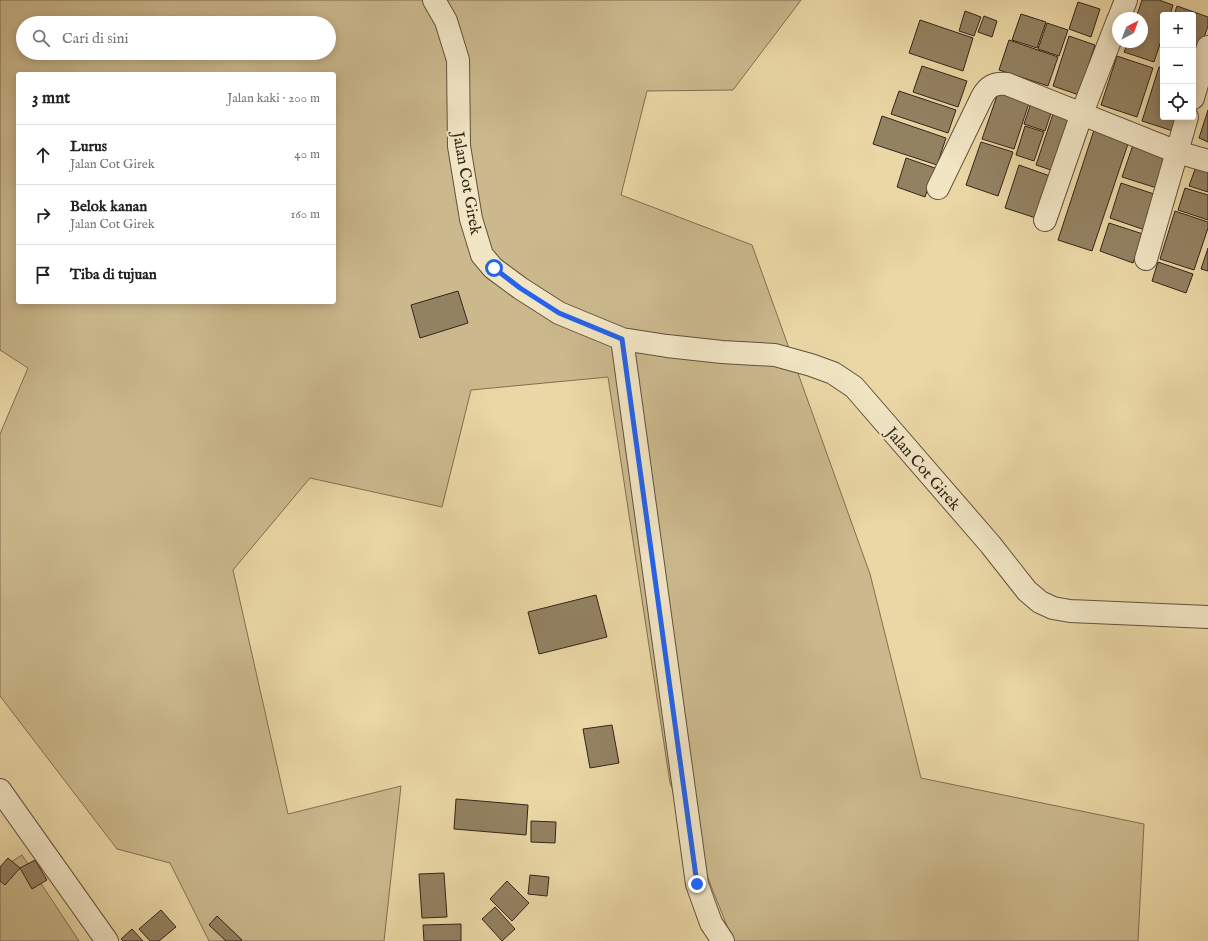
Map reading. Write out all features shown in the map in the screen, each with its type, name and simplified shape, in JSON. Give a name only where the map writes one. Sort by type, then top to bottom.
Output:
[{"type":"street","name":"Jalan Cot Girek","points":[[434,0],[446,21],[458,60],[458,146],[471,219],[482,255],[494,268],[520,288],[559,313],[622,339],[675,347],[775,356],[811,365],[833,373],[854,387],[990,544],[1027,591],[1040,602],[1053,608],[1070,611],[1208,617]]},
{"type":"street","points":[[1121,12],[1126,0]]},
{"type":"street","points":[[1045,220],[1082,113],[1112,35]]},
{"type":"street","points":[[1196,88],[1208,47]]},
{"type":"street","points":[[938,188],[982,97],[986,90],[992,85],[998,83],[1007,84],[1177,152],[1208,161]]},
{"type":"street","points":[[1146,259],[1186,120]]},
{"type":"street","points":[[622,339],[697,884],[711,923],[722,941]]},
{"type":"street","points":[[0,790],[107,941]]},
{"type":"shaded area","points":[[0,0],[801,0],[733,90],[647,91],[621,195],[752,245],[870,574],[921,778],[1144,824],[1138,941],[733,941],[670,783],[608,377],[471,390],[442,507],[310,478],[233,570],[288,814],[401,786],[384,941],[209,941],[170,863],[117,849],[0,696],[0,434],[28,368],[0,350]]},
{"type":"shaded area","points":[[22,855],[79,941],[0,941],[0,869]]},
{"type":"building","points":[[1142,0],[1159,0],[1173,5],[1171,12],[1160,12],[1160,44],[1154,62],[1124,52],[1126,48],[1148,48],[1148,12],[1138,12]]},
{"type":"building","points":[[1078,2],[1100,9],[1091,37],[1069,29]]},
{"type":"building","points":[[1177,6],[1194,12],[1175,12]]},
{"type":"building","points":[[965,11],[981,17],[974,36],[959,31]]},
{"type":"building","points":[[1196,13],[1208,17],[1208,26],[1201,46],[1196,44]]},
{"type":"building","points":[[1021,14],[1046,22],[1037,48],[1012,40]]},
{"type":"building","points":[[984,16],[997,21],[992,37],[978,32]]},
{"type":"building","points":[[920,20],[973,38],[963,71],[909,53]]},
{"type":"building","points":[[1047,23],[1068,30],[1059,56],[1038,49]]},
{"type":"building","points":[[1069,36],[1095,45],[1079,95],[1053,86]]},
{"type":"building","points":[[1009,40],[1058,57],[1048,86],[999,70]]},
{"type":"building","points":[[1117,56],[1153,68],[1137,117],[1101,105]]},
{"type":"building","points":[[922,66],[967,81],[958,107],[913,92]]},
{"type":"building","points":[[1159,67],[1160,120],[1180,120],[1176,132],[1142,121]]},
{"type":"building","points":[[899,91],[956,110],[948,133],[891,114]]},
{"type":"building","points":[[998,93],[1029,103],[1014,149],[982,139]]},
{"type":"building","points":[[1031,103],[1052,110],[1045,131],[1024,124]]},
{"type":"building","points":[[1208,110],[1208,142],[1199,138]]},
{"type":"building","points":[[1054,111],[1072,117],[1054,171],[1036,165]]},
{"type":"building","points":[[882,116],[946,138],[937,165],[873,144]]},
{"type":"building","points":[[1025,126],[1044,132],[1034,161],[1016,155]]},
{"type":"building","points":[[1095,127],[1130,138],[1092,251],[1058,240]]},
{"type":"building","points":[[981,142],[1013,152],[998,196],[966,185]]},
{"type":"building","points":[[1134,142],[1171,154],[1160,189],[1122,177]]},
{"type":"building","points":[[906,158],[935,168],[925,197],[897,187]]},
{"type":"building","points":[[1198,161],[1208,164],[1208,192],[1189,186]]},
{"type":"building","points":[[1019,165],[1050,176],[1036,218],[1005,208]]},
{"type":"building","points":[[1121,183],[1157,195],[1145,230],[1110,218]]},
{"type":"building","points":[[1185,188],[1208,195],[1208,220],[1178,210]]},
{"type":"building","points":[[1175,211],[1208,222],[1208,228],[1194,270],[1160,259]]},
{"type":"building","points":[[1109,223],[1143,234],[1133,263],[1100,251]]},
{"type":"building","points":[[1208,248],[1208,271],[1201,269]]},
{"type":"building","points":[[1158,262],[1193,274],[1186,293],[1152,281]]},
{"type":"building","points":[[458,291],[468,323],[420,338],[411,305]]},
{"type":"building","points":[[596,595],[607,637],[539,654],[528,612]]},
{"type":"building","points":[[612,725],[619,763],[590,768],[583,729]]},
{"type":"building","points":[[456,799],[528,805],[526,835],[454,829]]},
{"type":"building","points":[[531,821],[556,822],[555,843],[531,842]]},
{"type":"building","points":[[8,858],[20,868],[5,885],[0,881],[0,867]]},
{"type":"building","points":[[35,860],[47,880],[32,889],[20,868]]},
{"type":"building","points":[[444,873],[447,917],[422,918],[419,874]]},
{"type":"building","points":[[530,875],[549,877],[547,896],[528,894]]},
{"type":"building","points":[[507,881],[529,903],[512,921],[490,899]]},
{"type":"building","points":[[495,907],[515,929],[502,941],[482,919]]},
{"type":"building","points":[[161,910],[176,927],[159,941],[150,941],[139,929]]},
{"type":"building","points":[[217,916],[242,940],[241,941],[226,941],[209,925]]},
{"type":"building","points":[[461,924],[461,941],[424,941],[423,925]]},
{"type":"building","points":[[132,929],[143,941],[123,941],[121,939]]},
{"type":"route","points":[[494,268],[520,288],[559,313],[622,339],[697,884]]}]
